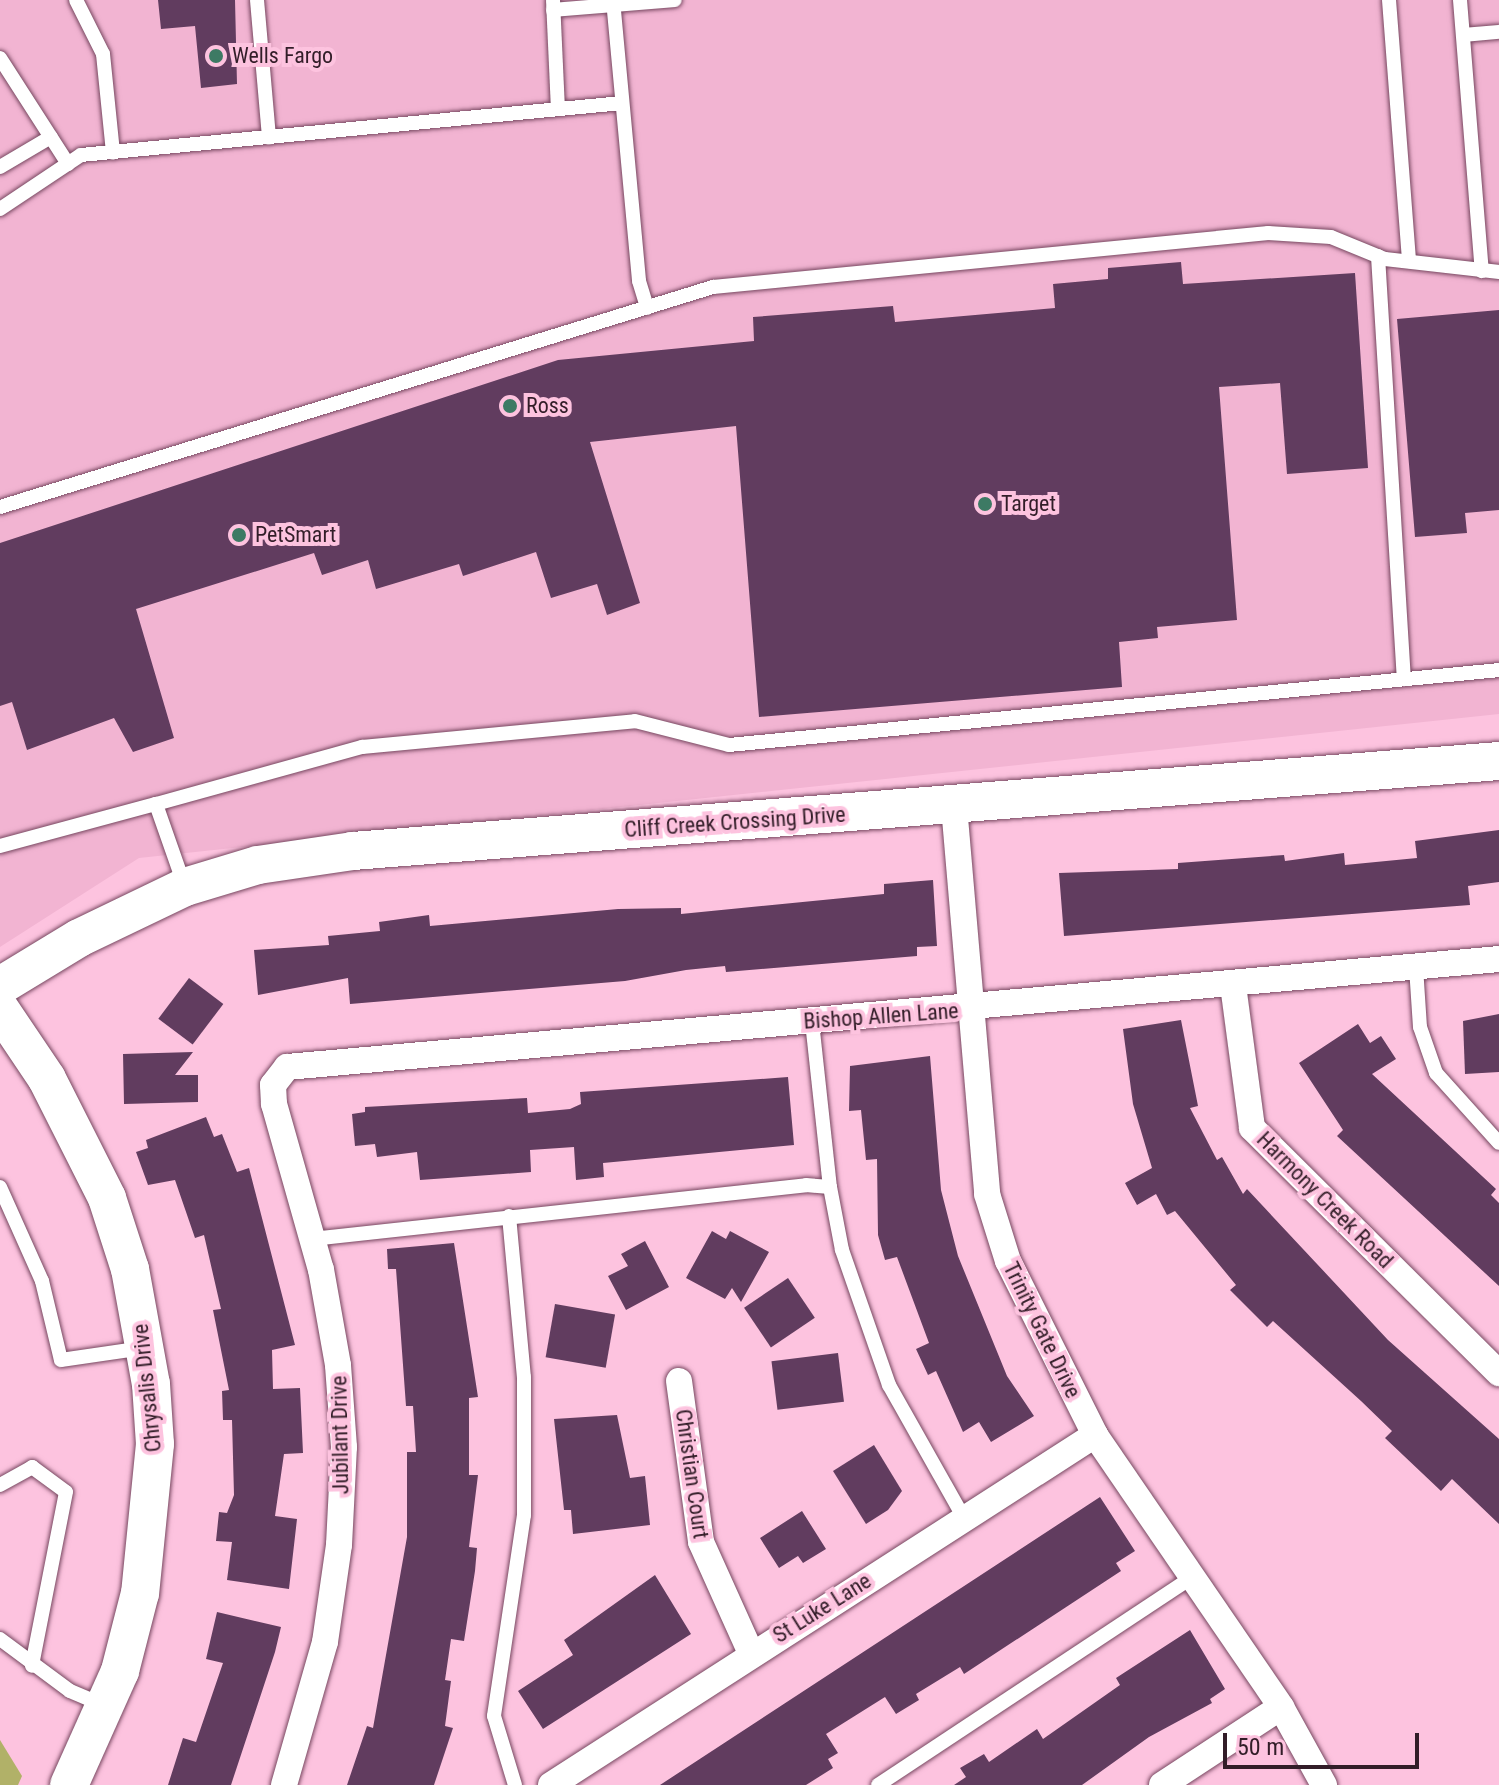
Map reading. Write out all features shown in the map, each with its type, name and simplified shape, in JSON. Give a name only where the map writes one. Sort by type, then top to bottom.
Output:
[{"type":"street","name":"Cliff Creek Crossing Drive","points":[[0,986],[79,938],[185,887],[258,865],[353,851],[1499,761]]},
{"type":"street","name":"Trinity Gate Drive","points":[[954,806],[970,1010],[995,1225],[1022,1294],[1095,1435],[1281,1707],[1324,1785]]},
{"type":"street","name":"Bishop Allen Lane","points":[[273,1085],[299,1062],[970,1010],[1499,959]]},
{"type":"street","name":"Harmony Creek Road","points":[[1233,985],[1252,1128],[1499,1373]]},
{"type":"street","name":"Chrysalis Drive","points":[[0,1009],[47,1079],[107,1198],[146,1347],[155,1444],[151,1511],[140,1593],[107,1707],[69,1785]]},
{"type":"street","name":"Jubilant Drive","points":[[273,1085],[312,1239],[338,1365],[344,1447],[339,1545],[325,1642],[284,1785]]},
{"type":"street","name":"Christian Court","points":[[679,1381],[701,1542],[751,1653]]},
{"type":"street","name":"St Luke Lane","points":[[551,1785],[751,1653],[1095,1435]]},
{"type":"street","points":[[1162,1785],[1281,1707]]},
{"type":"lane","points":[[76,0],[103,54],[113,152]]},
{"type":"lane","points":[[257,0],[269,137]]},
{"type":"lane","points":[[558,109],[553,5],[675,0]]},
{"type":"lane","points":[[1389,0],[1409,261]]},
{"type":"lane","points":[[1460,0],[1482,271]]},
{"type":"lane","points":[[614,3],[622,103],[647,308]]},
{"type":"lane","points":[[1463,35],[1499,32]]},
{"type":"lane","points":[[0,58],[68,164]]},
{"type":"lane","points":[[0,209],[81,155],[622,103]]},
{"type":"lane","points":[[0,167],[51,137]]},
{"type":"lane","points":[[0,507],[713,287],[1268,233],[1331,237],[1378,256],[1499,272]]},
{"type":"lane","points":[[1378,256],[1404,679]]},
{"type":"lane","points":[[0,846],[362,747],[635,721],[729,745],[1499,670]]},
{"type":"lane","points":[[156,804],[185,887]]},
{"type":"lane","points":[[1416,967],[1420,1027],[1436,1073],[1499,1143]]},
{"type":"lane","points":[[812,1022],[830,1187],[842,1250],[884,1372],[964,1518]]},
{"type":"lane","points":[[0,1187],[42,1281],[61,1360],[146,1347]]},
{"type":"lane","points":[[312,1239],[509,1216],[830,1187]]},
{"type":"lane","points":[[509,1216],[524,1377],[524,1515],[494,1716],[515,1785]]},
{"type":"lane","points":[[0,1485],[32,1467],[66,1492],[32,1666]]},
{"type":"lane","points":[[878,1785],[1192,1577]]},
{"type":"lane","points":[[0,1639],[32,1666],[107,1707]]},
{"type":"shaded area","points":[[0,0],[1499,0],[1499,714],[139,858],[0,947]]},
{"type":"shaded area","points":[[0,1740],[22,1776],[18,1785],[0,1785]]},
{"type":"building","name":"Wells Fargo","points":[[158,0],[235,0],[237,84],[201,88],[195,26],[161,29]]},
{"type":"building","points":[[1181,262],[1183,284],[1355,273],[1368,468],[1287,474],[1280,383],[1219,387],[1237,620],[1157,627],[1158,638],[1119,642],[1122,687],[759,717],[736,426],[590,442],[640,603],[607,615],[597,584],[551,598],[536,552],[463,576],[459,564],[376,589],[368,560],[322,575],[314,553],[136,609],[174,738],[133,752],[114,718],[27,750],[12,702],[0,706],[0,543],[558,360],[754,341],[753,317],[893,306],[895,322],[1055,308],[1053,284],[1108,279],[1108,268]]},
{"type":"building","points":[[1499,310],[1499,510],[1465,513],[1467,533],[1415,537],[1397,319]]},
{"type":"building","points":[[1499,830],[1499,882],[1468,886],[1470,905],[1064,936],[1059,873],[1178,869],[1178,863],[1284,855],[1285,861],[1344,853],[1345,865],[1417,858],[1415,841]]},
{"type":"building","points":[[933,880],[937,946],[917,947],[917,956],[726,972],[725,966],[625,981],[350,1004],[348,978],[258,995],[254,950],[329,945],[328,936],[380,931],[379,922],[429,915],[430,926],[618,909],[681,908],[681,914],[884,894],[884,884]]},
{"type":"building","points":[[189,978],[223,1004],[193,1045],[158,1019]]},
{"type":"building","points":[[1499,1014],[1499,1072],[1465,1074],[1463,1021]]},
{"type":"building","points":[[1181,1020],[1198,1106],[1190,1108],[1217,1160],[1222,1157],[1243,1194],[1247,1189],[1388,1340],[1499,1439],[1499,1524],[1452,1479],[1441,1491],[1385,1438],[1392,1431],[1361,1401],[1273,1321],[1267,1327],[1230,1290],[1236,1285],[1175,1211],[1167,1215],[1156,1194],[1137,1205],[1125,1183],[1152,1168],[1133,1104],[1123,1029]]},
{"type":"building","points":[[1358,1024],[1370,1043],[1381,1036],[1396,1059],[1372,1074],[1496,1189],[1491,1195],[1499,1203],[1499,1286],[1337,1136],[1343,1130],[1299,1063]]},
{"type":"building","points":[[193,1052],[175,1075],[198,1075],[198,1102],[124,1104],[123,1054]]},
{"type":"building","points":[[930,1056],[941,1190],[958,1256],[1007,1376],[1034,1416],[991,1442],[979,1422],[963,1432],[936,1371],[928,1375],[916,1349],[929,1343],[897,1257],[885,1260],[878,1235],[877,1159],[866,1160],[861,1110],[849,1111],[850,1066]]},
{"type":"building","points":[[788,1077],[794,1145],[603,1163],[604,1177],[576,1180],[574,1147],[530,1150],[531,1172],[420,1180],[417,1152],[377,1157],[375,1144],[355,1146],[352,1114],[365,1112],[365,1107],[527,1098],[528,1113],[570,1109],[581,1104],[580,1092]]},
{"type":"building","points":[[206,1117],[214,1137],[222,1134],[237,1172],[249,1168],[295,1345],[272,1350],[273,1389],[300,1388],[303,1453],[284,1454],[275,1516],[297,1519],[289,1589],[227,1580],[232,1542],[216,1541],[219,1512],[227,1513],[234,1495],[232,1420],[223,1420],[222,1391],[229,1390],[213,1310],[221,1309],[204,1235],[195,1238],[175,1180],[148,1185],[136,1152],[148,1148],[146,1140]]},
{"type":"building","points":[[712,1231],[726,1239],[730,1231],[769,1252],[741,1302],[732,1288],[725,1299],[686,1278]]},
{"type":"building","points":[[645,1241],[669,1287],[626,1310],[608,1276],[628,1266],[621,1254]]},
{"type":"building","points":[[454,1243],[478,1397],[469,1398],[469,1475],[478,1475],[469,1547],[477,1548],[464,1641],[451,1639],[445,1680],[451,1681],[445,1726],[453,1728],[434,1785],[347,1785],[367,1726],[373,1728],[407,1537],[407,1452],[416,1452],[413,1406],[406,1406],[396,1269],[388,1269],[387,1249]]},
{"type":"building","points":[[788,1278],[815,1318],[771,1347],[744,1308]]},
{"type":"building","points":[[555,1304],[615,1315],[606,1368],[546,1357]]},
{"type":"building","points":[[838,1353],[844,1402],[777,1410],[771,1361]]},
{"type":"building","points":[[617,1415],[630,1478],[645,1476],[650,1525],[573,1534],[571,1510],[564,1510],[554,1419]]},
{"type":"building","points":[[874,1445],[902,1491],[888,1510],[866,1524],[833,1471]]},
{"type":"building","points":[[1100,1497],[1135,1551],[1116,1563],[1121,1571],[964,1674],[960,1667],[916,1694],[919,1700],[896,1714],[885,1697],[826,1734],[838,1753],[828,1759],[833,1768],[806,1785],[660,1785]]},
{"type":"building","points":[[802,1511],[826,1549],[803,1563],[798,1556],[779,1568],[760,1538]]},
{"type":"building","points":[[655,1575],[691,1634],[543,1729],[518,1691],[573,1655],[564,1640]]},
{"type":"building","points":[[217,1612],[281,1627],[275,1652],[231,1785],[168,1785],[183,1738],[196,1742],[223,1663],[206,1659]]},
{"type":"building","points":[[1190,1630],[1225,1689],[1210,1699],[1212,1703],[1149,1737],[1082,1785],[954,1785],[966,1777],[960,1768],[984,1754],[989,1762],[1037,1729],[1043,1739],[1120,1685],[1116,1678]]},
{"type":"place","name":"Wells Fargo","points":[[216,56]]},
{"type":"place","name":"Ross","points":[[510,406]]},
{"type":"place","name":"Target","points":[[985,504]]},
{"type":"place","name":"PetSmart","points":[[239,535]]}]
